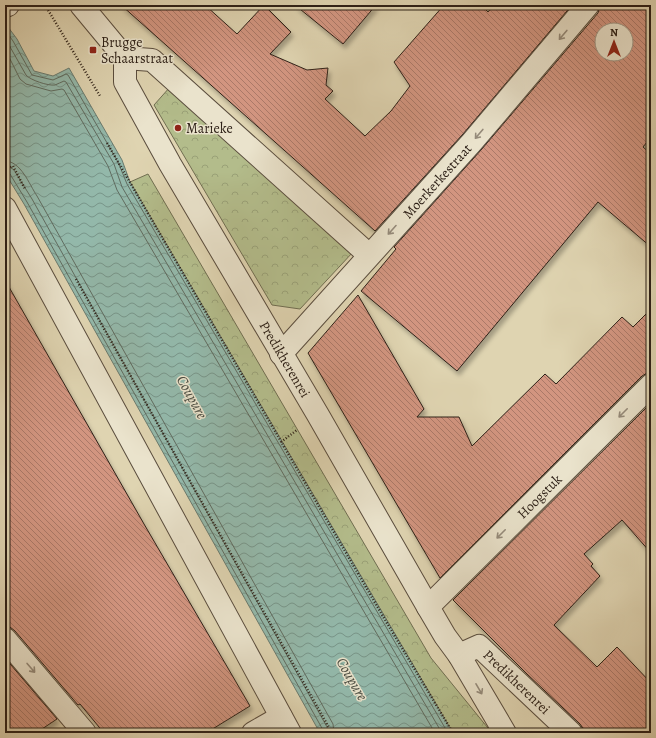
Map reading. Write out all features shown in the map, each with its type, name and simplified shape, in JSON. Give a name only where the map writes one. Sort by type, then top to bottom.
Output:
[{"type":"street","points":[[81,5],[125,58],[152,60],[370,255]]},
{"type":"street","name":"Moerkerkestraat","points":[[282,354],[472,142],[588,5]]},
{"type":"street","name":"Predikherenrei","points":[[125,58],[125,82],[170,164],[445,636],[459,655],[505,733]]},
{"type":"street","points":[[5,208],[285,725],[253,733]]},
{"type":"street","name":"Hoogstuk","points":[[428,607],[651,385]]},
{"type":"street","points":[[5,639],[85,733]]},
{"type":"street","name":"Predikherenrei","points":[[459,655],[479,646],[570,733]]},
{"type":"path","points":[[45,5],[77,58]]},
{"type":"path","points":[[107,143],[384,618],[453,733]]},
{"type":"path","points":[[5,170],[13,166],[28,194]]},
{"type":"path","points":[[75,277],[332,733]]},
{"type":"green space","points":[[170,87],[353,252],[300,309],[272,305],[154,105]]},
{"type":"green space","points":[[148,174],[431,658],[492,733],[453,733],[130,182]]},
{"type":"water","name":"Coupure","points":[[5,23],[17,39],[34,71],[53,76],[69,68],[122,160],[130,182],[453,733],[320,733],[24,204],[5,173]]},
{"type":"building","points":[[121,5],[205,5],[237,34],[264,5],[291,32],[270,54],[307,70],[328,68],[326,85],[333,91],[325,99],[365,136],[391,111],[410,86],[394,62],[444,5],[481,5],[488,12],[494,5],[572,5],[463,134],[375,231]]},
{"type":"building","points":[[295,5],[376,5],[343,44]]},
{"type":"building","points":[[600,5],[651,5],[651,137],[643,147],[651,154],[651,247],[598,202],[457,371],[361,291],[396,249],[394,247],[481,150],[598,13]]},
{"type":"building","points":[[5,280],[250,706],[206,733],[104,733],[15,631],[10,627],[5,627]]},
{"type":"building","points":[[358,295],[424,409],[417,417],[459,417],[472,446],[545,374],[556,384],[622,317],[633,327],[651,309],[651,373],[647,373],[642,376],[440,578],[308,353]]},
{"type":"building","points":[[651,403],[651,553],[622,520],[584,554],[593,564],[591,566],[600,576],[554,625],[597,667],[617,647],[651,683],[651,733],[586,733],[580,724],[527,674],[453,600]]},
{"type":"building","points":[[5,658],[57,719],[36,733],[5,733]]},
{"type":"place","name":"Brugge Schaarstraat","points":[[93,50]]},
{"type":"place","name":"Marieke","points":[[178,128]]}]
